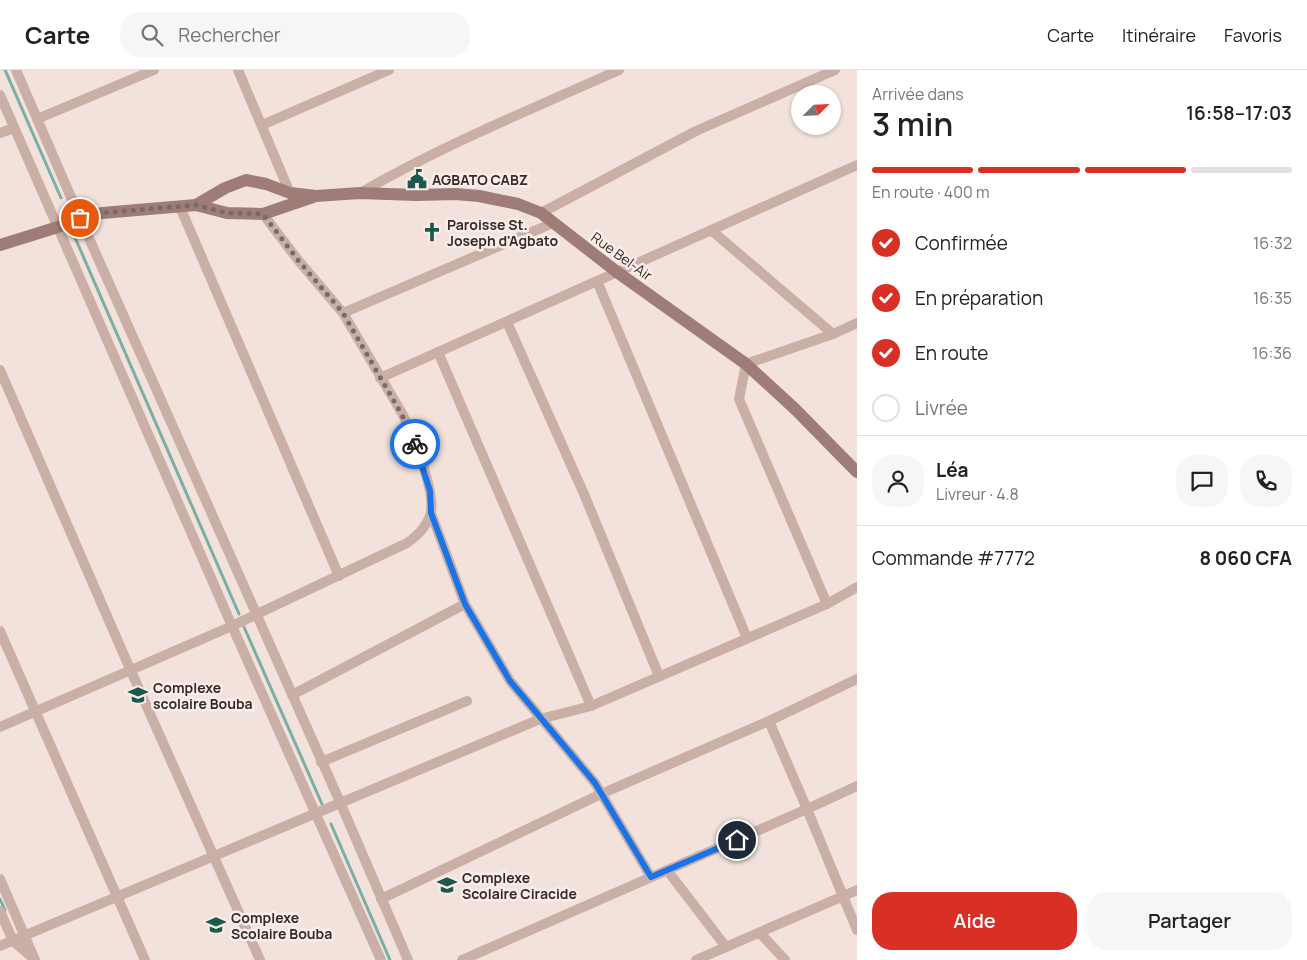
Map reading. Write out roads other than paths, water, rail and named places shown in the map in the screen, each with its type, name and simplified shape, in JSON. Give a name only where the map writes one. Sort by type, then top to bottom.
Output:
[{"type":"main road","name":"Rue Bel-Air","points":[[196,205],[225,188],[246,180],[290,192],[316,196],[360,193],[479,196],[518,204],[541,213],[617,272],[746,364],[795,409],[857,472]]},
{"type":"main road","name":"Rue Bel-Air","points":[[0,245],[80,218],[102,213],[196,205],[227,213],[263,214],[316,196]]},
{"type":"street","points":[[16,70],[408,960]]},
{"type":"street","points":[[37,119],[154,70]]},
{"type":"street","points":[[238,70],[290,192]]},
{"type":"street","points":[[262,125],[389,70]]},
{"type":"street","points":[[360,193],[428,157],[619,70]]},
{"type":"street","points":[[541,213],[696,131],[835,70]]},
{"type":"street","points":[[0,96],[232,626],[381,960]]},
{"type":"street","points":[[0,133],[14,128]]},
{"type":"street","points":[[380,378],[857,164]]},
{"type":"street","points":[[180,207],[339,576]]},
{"type":"street","points":[[263,214],[298,260],[343,313],[410,430],[430,491],[431,513],[465,604],[510,681],[595,783],[651,877]]},
{"type":"street","points":[[343,313],[552,223]]},
{"type":"street","points":[[711,230],[833,334]]},
{"type":"street","points":[[597,281],[747,638]]},
{"type":"street","points":[[507,322],[584,494],[660,676]]},
{"type":"street","points":[[827,604],[739,399],[746,364],[833,334],[857,323]]},
{"type":"street","points":[[438,352],[591,706]]},
{"type":"street","points":[[0,370],[130,669],[215,854],[260,960]]},
{"type":"street","points":[[0,727],[232,626],[407,543],[416,536],[431,513]]},
{"type":"street","points":[[0,946],[540,719],[591,706],[827,604],[857,587]]},
{"type":"street","points":[[292,695],[465,604]]},
{"type":"street","points":[[0,631],[145,960]]},
{"type":"street","points":[[381,899],[601,794],[769,721],[857,679]]},
{"type":"street","points":[[321,762],[467,701]]},
{"type":"street","points":[[769,721],[808,809],[857,930]]},
{"type":"street","points":[[462,960],[857,786]]},
{"type":"street","points":[[667,870],[726,947]]},
{"type":"street","points":[[0,879],[35,960],[13,941],[0,911]]},
{"type":"street","points":[[696,960],[857,890]]},
{"type":"street","points":[[760,932],[785,960]]},
{"type":"waterway","points":[[5,70],[61,198]]},
{"type":"waterway","points":[[73,233],[239,614]]},
{"type":"waterway","points":[[244,627],[322,804]]},
{"type":"waterway","points":[[331,824],[390,960]]},
{"type":"waterway","points":[[0,899],[5,910]]},
{"type":"place","name":"AGBATO CABZ","points":[[417,179]]},
{"type":"place","name":"Paroisse St. Joseph d'Agbato","points":[[432,232]]},
{"type":"place","name":"Complexe scolaire Bouba","points":[[138,695]]},
{"type":"place","name":"Complexe Scolaire Ciracide","points":[[447,885]]},
{"type":"place","name":"Complexe Scolaire Bouba","points":[[216,925]]}]
